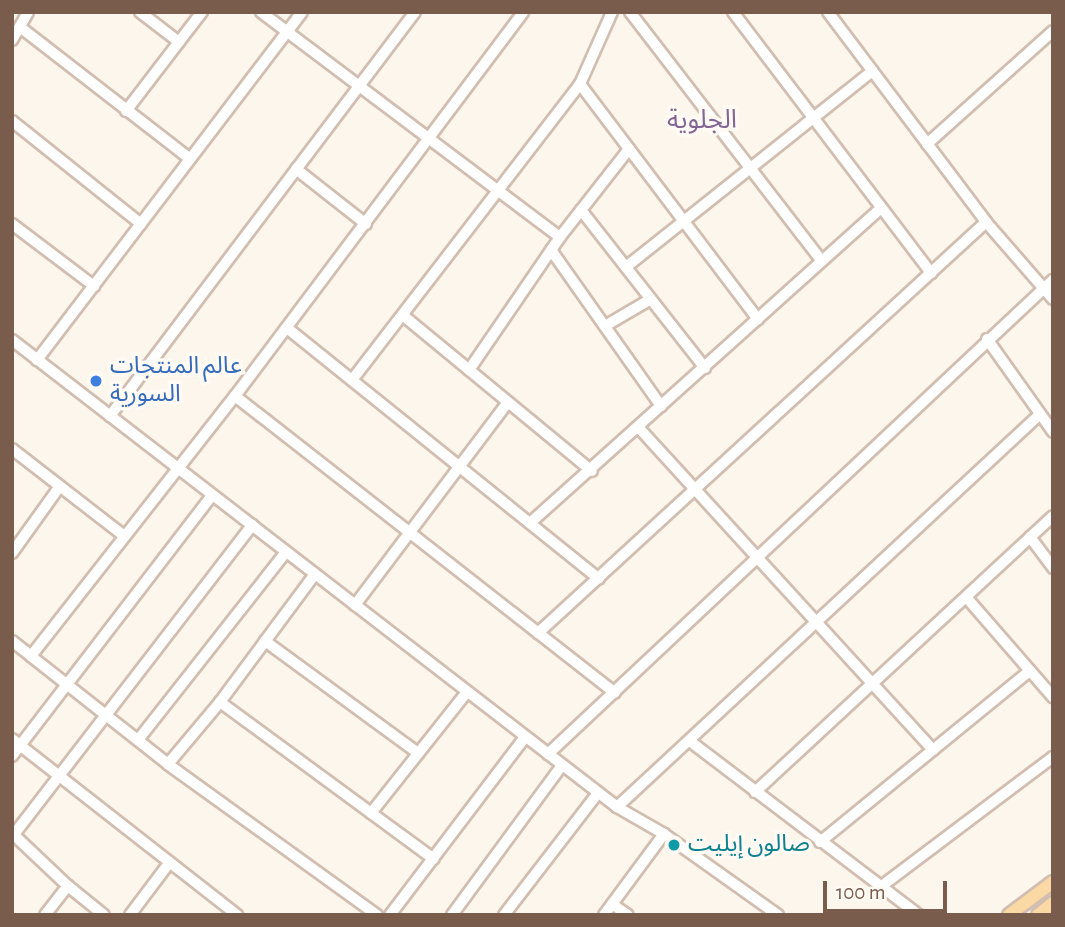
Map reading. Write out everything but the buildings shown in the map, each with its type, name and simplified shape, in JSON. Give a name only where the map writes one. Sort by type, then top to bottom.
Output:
[{"type":"main road","points":[[1009,915],[1053,882]]},
{"type":"main road","points":[[1038,915],[1053,903]]},
{"type":"street","points":[[12,40],[27,12]]},
{"type":"street","points":[[140,12],[179,42]]},
{"type":"street","points":[[126,111],[202,12]]},
{"type":"street","points":[[261,12],[429,142],[560,237]]},
{"type":"street","points":[[37,360],[302,12]]},
{"type":"street","points":[[110,416],[415,12]]},
{"type":"street","points":[[31,656],[287,328],[429,142],[523,12]]},
{"type":"street","points":[[352,380],[405,317],[580,84],[612,12]]},
{"type":"street","points":[[630,12],[822,261]]},
{"type":"street","points":[[733,12],[931,273]]},
{"type":"street","points":[[828,12],[986,222],[1053,299]]},
{"type":"street","points":[[20,26],[190,159]]},
{"type":"street","points":[[928,144],[1053,31]]},
{"type":"street","points":[[626,267],[811,116],[872,71]]},
{"type":"street","points":[[580,84],[758,319]]},
{"type":"street","points":[[12,121],[141,224]]},
{"type":"street","points":[[469,370],[560,237],[629,149]]},
{"type":"street","points":[[296,169],[366,224]]},
{"type":"street","points":[[530,523],[592,471],[881,208]]},
{"type":"street","points":[[581,210],[705,368]]},
{"type":"street","points":[[538,633],[986,222]]},
{"type":"street","points":[[12,223],[94,286]]},
{"type":"street","points":[[551,250],[661,407]]},
{"type":"street","points":[[548,754],[986,339],[1053,280]]},
{"type":"street","points":[[605,326],[651,299]]},
{"type":"street","points":[[405,317],[592,471]]},
{"type":"street","points":[[287,328],[599,579]]},
{"type":"street","points":[[986,339],[1053,432]]},
{"type":"street","points":[[12,341],[598,793],[664,834],[778,915]]},
{"type":"street","points":[[235,396],[615,693]]},
{"type":"street","points":[[355,605],[508,402]]},
{"type":"street","points":[[617,807],[691,742],[1040,414]]},
{"type":"street","points":[[639,428],[933,750]]},
{"type":"street","points":[[12,449],[123,535]]},
{"type":"street","points":[[12,553],[60,486]]},
{"type":"street","points":[[12,756],[16,742],[68,686],[212,495]]},
{"type":"street","points":[[755,792],[1053,516]]},
{"type":"street","points":[[104,915],[13,836],[251,525]]},
{"type":"street","points":[[1030,537],[1053,568]]},
{"type":"street","points":[[138,740],[286,552]]},
{"type":"street","points":[[168,764],[220,702],[315,574]]},
{"type":"street","points":[[966,597],[1053,697]]},
{"type":"street","points":[[265,641],[418,754]]},
{"type":"street","points":[[13,644],[168,764],[377,915]]},
{"type":"street","points":[[820,842],[1030,671]]},
{"type":"street","points":[[371,813],[467,692]]},
{"type":"street","points":[[220,702],[434,859]]},
{"type":"street","points":[[390,915],[525,737]]},
{"type":"street","points":[[16,742],[237,915]]},
{"type":"street","points":[[691,742],[879,888],[919,915]]},
{"type":"street","points":[[879,888],[1053,757]]},
{"type":"street","points":[[452,915],[562,765]]},
{"type":"street","points":[[504,915],[598,793]]},
{"type":"street","points":[[604,915],[664,834]]},
{"type":"street","points":[[130,915],[170,862]]},
{"type":"street","points":[[45,915],[68,886]]},
{"type":"street","points":[[612,904],[628,915]]},
{"type":"place","name":"عالم المنتجات السورية","points":[[96,381]]},
{"type":"place","name":"صالون إيليت","points":[[674,845]]},
{"type":"district","name":"الجلوية","points":[[702,121]]}]
